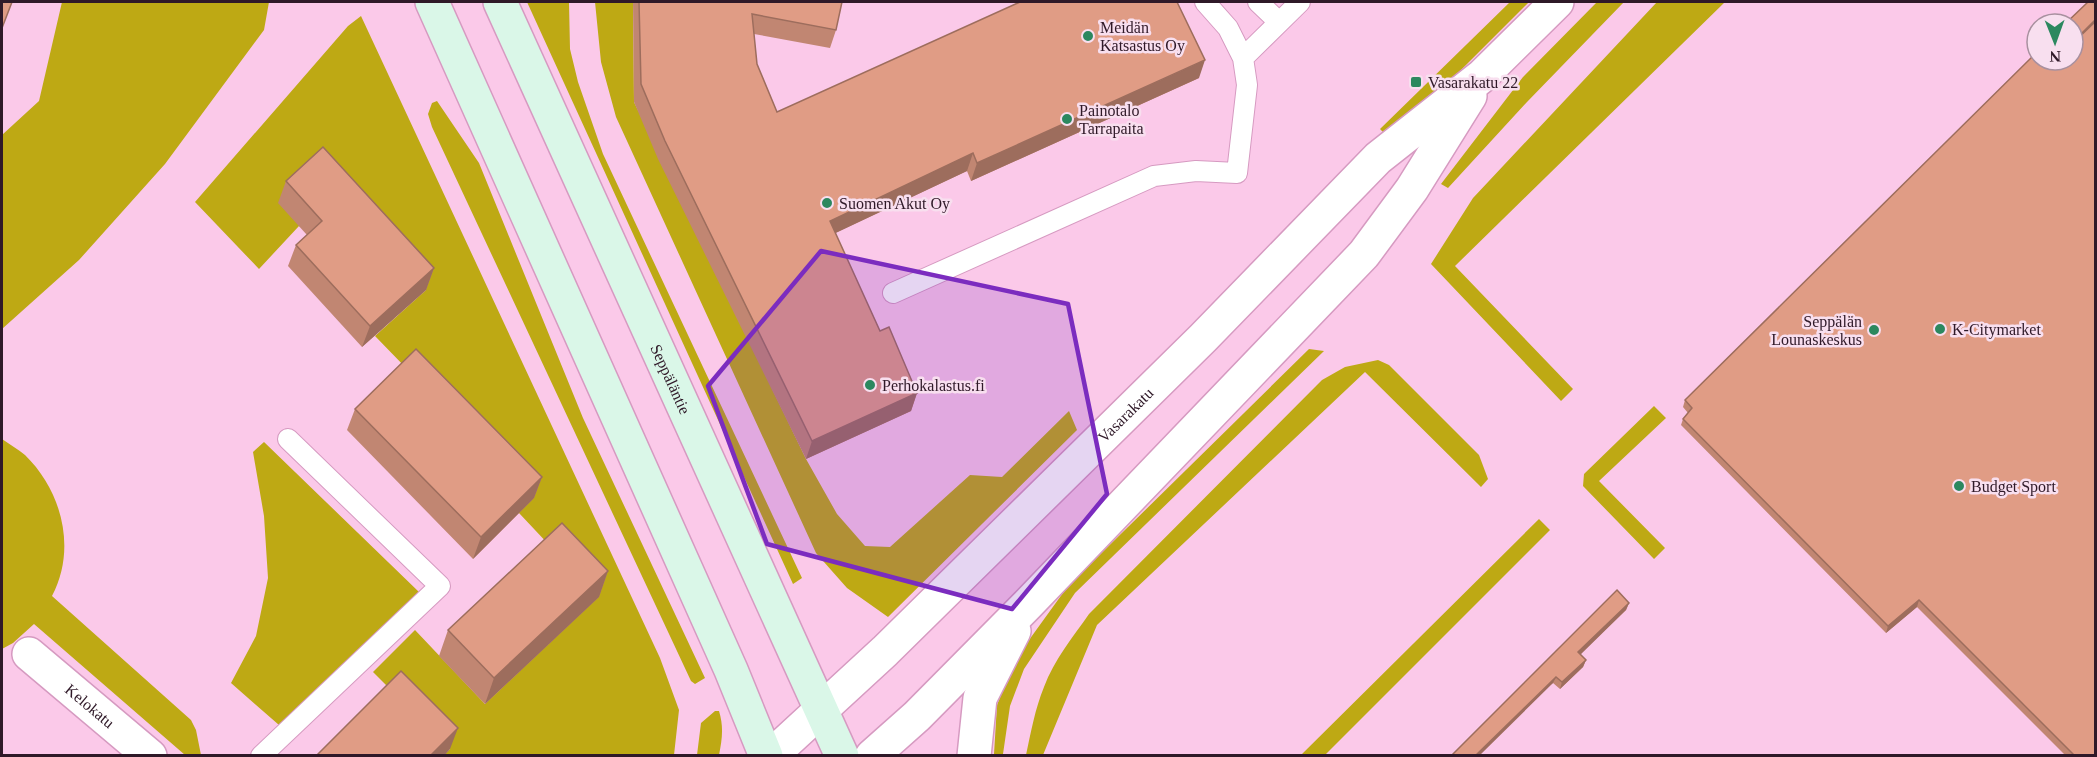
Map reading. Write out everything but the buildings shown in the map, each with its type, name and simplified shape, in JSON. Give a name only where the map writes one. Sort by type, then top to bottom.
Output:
[{"type":"main road","points":[[432,2],[769,756]]},
{"type":"main road","name":"Seppäläntie","points":[[500,2],[842,756]]},
{"type":"street","name":"Vasarakatu","points":[[769,756],[885,651],[1203,338],[1378,158],[1482,76],[1557,2]]},
{"type":"street","name":"Vasarakatu","points":[[872,756],[917,716],[1028,604],[1364,254],[1412,189],[1482,76]]},
{"type":"street","points":[[974,756],[980,698],[1028,604]]},
{"type":"street","name":"Kelokatu","points":[[29,654],[150,756]]},
{"type":"lane","points":[[893,293],[1154,176],[1196,171],[1237,173],[1247,85],[1243,58],[1228,28],[1205,2]]},
{"type":"lane","points":[[1258,2],[1279,22]]},
{"type":"lane","points":[[1243,58],[1300,2]]},
{"type":"lane","points":[[261,756],[440,586],[288,439]]},
{"type":"highlighted area","points":[[821,251],[1068,304],[1107,494],[1012,609],[767,544],[708,386]]},
{"type":"shaded area","points":[[62,2],[269,2],[264,30],[165,164],[79,260],[2,329],[2,135],[39,101]]},
{"type":"shaded area","points":[[527,2],[569,2],[570,49],[578,82],[603,154],[802,578],[793,584]]},
{"type":"shaded area","points":[[595,2],[633,2],[634,102],[806,459],[837,514],[865,546],[890,547],[970,475],[1002,477],[1069,411],[1077,430],[888,617],[847,588],[816,553],[616,117],[601,62]]},
{"type":"shaded area","points":[[1510,2],[1529,2],[1391,140],[1380,129]]},
{"type":"shaded area","points":[[1597,2],[1624,2],[1448,188],[1441,184],[1523,77]]},
{"type":"shaded area","points":[[1657,2],[1725,2],[1455,266],[1573,389],[1561,401],[1431,264],[1473,198]]},
{"type":"shaded area","points":[[361,16],[660,658],[679,710],[674,755],[444,755],[450,749],[373,672],[415,630],[485,704],[598,597],[519,513],[408,370],[375,336],[426,290],[299,226],[259,269],[195,202],[348,26]]},
{"type":"shaded area","points":[[437,101],[479,163],[583,418],[705,678],[695,684],[691,681],[432,127],[428,114],[432,103]]},
{"type":"shaded area","points":[[1309,349],[1324,351],[1075,593],[1024,669],[1010,706],[1003,754],[994,754],[997,705],[1016,658],[1068,586]]},
{"type":"shaded area","points":[[1378,360],[1389,365],[1479,455],[1488,479],[1481,487],[1365,372],[1097,625],[1043,755],[1026,755],[1036,712],[1048,677],[1064,649],[1089,614],[1322,380],[1345,367]]},
{"type":"shaded area","points":[[1654,406],[1666,418],[1599,481],[1665,548],[1654,559],[1583,486],[1584,474]]},
{"type":"shaded area","points":[[2,439],[25,455],[38,469],[56,503],[62,521],[64,559],[60,578],[52,596],[191,720],[196,730],[201,755],[185,755],[34,624],[13,643],[2,649]]},
{"type":"shaded area","points":[[264,442],[419,592],[279,725],[231,683],[256,636],[268,578],[264,516],[253,452]]},
{"type":"shaded area","points":[[1539,519],[1550,530],[1325,755],[1301,755]]},
{"type":"shaded area","points":[[715,711],[719,711],[722,723],[719,755],[697,755],[701,723]]},
{"type":"place","name":"Meidän Katsastus Oy","points":[[1088,36]]},
{"type":"place","name":"Vasarakatu 22","points":[[1416,82]]},
{"type":"place","name":"Painotalo Tarrapaita","points":[[1067,119]]},
{"type":"place","name":"Suomen Akut Oy","points":[[827,203]]},
{"type":"place","name":"K-Citymarket","points":[[1940,329]]},
{"type":"place","name":"Seppälän Lounaskeskus","points":[[1874,330]]},
{"type":"place","name":"Perhokalastus.fi","points":[[870,385]]},
{"type":"place","name":"Budget Sport","points":[[1959,486]]}]
